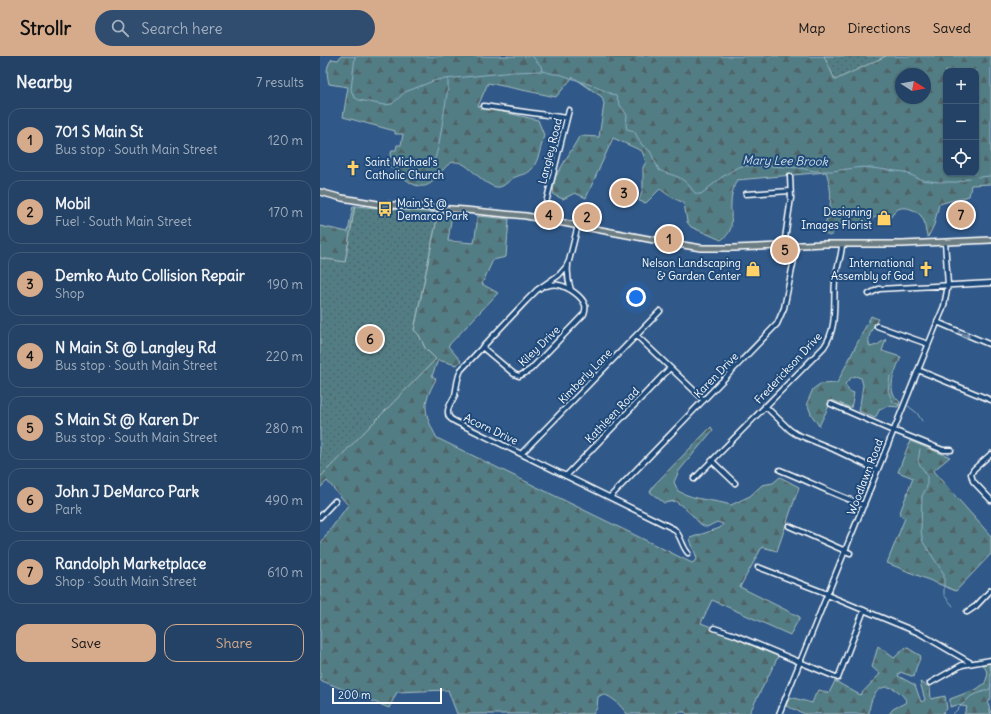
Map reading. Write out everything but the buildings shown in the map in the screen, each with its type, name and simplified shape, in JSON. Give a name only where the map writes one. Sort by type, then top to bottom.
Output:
[{"type":"main road","points":[[320,192],[342,198],[378,204],[485,211],[542,219],[701,248],[784,245],[902,244],[991,240]]},
{"type":"street","points":[[484,106],[567,118]]},
{"type":"street","name":"Langley Road","points":[[542,219],[569,110]]},
{"type":"street","points":[[784,245],[790,200],[790,176]]},
{"type":"street","points":[[746,194],[790,191]]},
{"type":"street","name":"Acorn Drive","points":[[578,225],[569,261],[566,267],[559,275],[537,290],[461,370],[457,380],[455,395],[448,410],[448,415],[456,422],[522,453],[674,529],[678,534],[683,548],[688,553]]},
{"type":"street","name":"Woodlawn Road","points":[[779,714],[827,595],[848,552],[877,470],[946,299],[948,285],[945,242]]},
{"type":"street","name":"Frederickson Drive","points":[[694,480],[829,340],[834,325],[835,281],[842,244]]},
{"type":"street","name":"Karen Drive","points":[[610,497],[777,324],[784,308],[795,262],[797,245]]},
{"type":"street","name":"Kiley Drive","points":[[569,261],[567,274],[568,283],[572,291]]},
{"type":"street","points":[[869,294],[879,289],[991,283]]},
{"type":"street","name":"Kiley Drive","points":[[482,347],[514,374],[519,376],[525,373],[584,314],[586,306],[572,291],[560,285],[544,286]]},
{"type":"street","name":"Kimberly Lane","points":[[522,453],[637,336],[660,310]]},
{"type":"street","points":[[937,322],[991,345]]},
{"type":"street","points":[[876,326],[928,344]]},
{"type":"street","points":[[637,336],[704,400]]},
{"type":"street","name":"Kathleen Road","points":[[566,476],[670,368]]},
{"type":"street","points":[[918,370],[991,400]]},
{"type":"street","points":[[831,404],[943,450],[951,450]]},
{"type":"street","points":[[765,406],[796,434],[833,449],[877,470]]},
{"type":"street","points":[[991,454],[974,468],[971,474],[973,481],[991,500]]},
{"type":"street","points":[[712,461],[735,483]]},
{"type":"street","points":[[780,470],[820,486],[840,497],[864,505]]},
{"type":"street","points":[[320,517],[335,501]]},
{"type":"street","points":[[789,526],[848,552]]},
{"type":"street","points":[[758,567],[919,633],[970,663]]},
{"type":"street","points":[[967,612],[976,606],[991,590]]},
{"type":"street","points":[[714,628],[838,678],[864,610]]},
{"type":"street","points":[[930,683],[962,665],[991,660]]},
{"type":"green space","points":[[341,56],[991,56],[991,184],[971,185],[969,196],[939,204],[934,225],[928,237],[924,221],[921,216],[908,208],[898,209],[887,221],[880,216],[873,218],[861,229],[850,222],[841,223],[830,236],[824,233],[823,228],[830,207],[830,187],[826,172],[737,180],[731,198],[731,224],[729,233],[721,240],[691,227],[687,222],[684,203],[671,197],[660,189],[646,203],[639,201],[643,188],[643,167],[646,162],[642,151],[613,138],[586,198],[575,193],[563,199],[554,195],[553,185],[556,176],[579,137],[599,137],[604,104],[602,97],[573,77],[556,97],[488,83],[478,106],[538,120],[544,135],[540,153],[529,172],[514,178],[501,187],[497,187],[487,183],[465,165],[457,162],[447,166],[434,181],[429,184],[422,186],[415,185],[388,165],[392,150],[396,150],[397,145],[401,145],[403,134],[395,134],[395,131],[343,117],[348,87],[329,84],[327,68],[332,59],[338,60]]},
{"type":"green space","points":[[824,56],[886,56],[835,80]]},
{"type":"green space","points":[[353,206],[355,206],[345,263],[320,258],[320,226],[348,232]]},
{"type":"green space","points":[[355,206],[438,213],[414,330],[419,335],[425,348],[436,359],[320,477],[320,258],[345,262]]},
{"type":"green space","points":[[438,213],[452,214],[448,241],[474,243],[478,216],[509,219],[506,257],[493,260],[482,284],[498,293],[448,346],[461,361],[456,365],[438,360],[432,376],[436,379],[428,396],[426,409],[430,424],[437,438],[692,563],[697,559],[690,538],[720,528],[723,524],[717,522],[707,527],[704,526],[675,501],[664,503],[650,492],[654,485],[711,427],[713,430],[679,471],[674,482],[678,491],[691,497],[731,505],[750,496],[762,485],[773,483],[780,477],[799,487],[777,551],[762,547],[740,587],[800,617],[790,635],[712,600],[701,623],[780,653],[749,714],[687,714],[685,712],[679,712],[675,714],[627,714],[616,702],[603,694],[598,697],[597,708],[593,714],[457,714],[448,690],[397,692],[389,708],[320,680],[320,544],[348,505],[327,481],[320,488],[320,477],[341,454],[425,348],[419,335],[414,331]]},
{"type":"green space","points":[[871,316],[878,319],[869,336],[870,347],[877,345],[886,339],[882,351],[901,357],[892,386],[894,395],[900,402],[898,407],[888,406],[880,409],[875,418],[859,411],[863,385],[861,378],[855,376],[845,384],[849,391],[854,393],[851,408],[832,400],[819,426],[811,414],[807,403],[813,389],[820,384],[837,383]]},
{"type":"green space","points":[[910,441],[950,457],[933,471],[991,536],[991,554],[956,591],[887,563],[905,518],[899,515],[913,478],[898,472]]},
{"type":"green space","points":[[878,646],[894,658],[906,647],[921,656],[914,677],[900,672],[898,676],[915,685],[921,702],[925,700],[920,682],[930,687],[931,699],[945,696],[947,709],[942,714],[889,714],[893,709],[905,703],[906,700],[893,688],[887,687],[882,688],[873,697],[869,714],[805,714],[786,706],[790,697],[812,703],[816,693],[819,690],[829,693],[835,681],[860,695],[880,674],[872,667]]},
{"type":"green space","points":[[991,663],[991,699],[988,703],[991,714],[964,714],[967,707],[957,705],[950,707],[950,699],[977,689],[985,683],[988,674],[983,664]]},
{"type":"waterway","name":"Mary Lee Brook","points":[[355,56],[351,90],[354,97],[359,100],[384,105],[392,104],[405,92],[436,80],[513,72],[542,71],[559,74],[594,86],[616,96],[627,115],[627,129],[634,131],[642,145],[650,151],[659,170],[681,178],[696,194],[701,194],[722,177],[738,167],[745,166],[800,168],[814,171],[832,171],[863,167],[904,172],[922,180],[938,182],[958,182],[970,178]]},
{"type":"waterway","points":[[532,56],[541,66],[542,71]]},
{"type":"waterway","points":[[426,164],[435,159],[439,144],[448,88],[448,79]]},
{"type":"waterway","name":"Mary Lee Brook","points":[[978,177],[991,176]]},
{"type":"waterway","points":[[890,376],[888,391],[893,402],[900,405]]},
{"type":"waterway","points":[[908,406],[917,413],[922,421]]},
{"type":"waterway","points":[[920,449],[918,462],[927,475],[927,487],[922,496],[921,531],[923,542],[944,574],[944,595],[953,606]]},
{"type":"waterway","points":[[989,664],[991,670]]},
{"type":"waterway","points":[[953,714],[971,696],[990,689],[991,684]]},
{"type":"place","name":"Saint Michael's Catholic Church","points":[[353,168]]},
{"type":"place","name":"Demko Auto Collision Repair","points":[[624,193]]},
{"type":"place","name":"Main St @ Demarco Park","points":[[385,209]]},
{"type":"place","name":"N Main St @ Langley Rd","points":[[549,215]]},
{"type":"place","name":"Randolph Marketplace","points":[[961,215]]},
{"type":"place","name":"Mobil","points":[[587,217]]},
{"type":"place","name":"Designing Images Florist","points":[[884,218]]},
{"type":"place","name":"701 S Main St","points":[[669,239]]},
{"type":"place","name":"S Main St @ Karen Dr","points":[[785,250]]},
{"type":"place","name":"Nelson Landscaping & Garden Center","points":[[753,269]]},
{"type":"place","name":"International Assembly of God","points":[[926,269]]},
{"type":"place","name":"John J DeMarco Park","points":[[370,339]]}]
